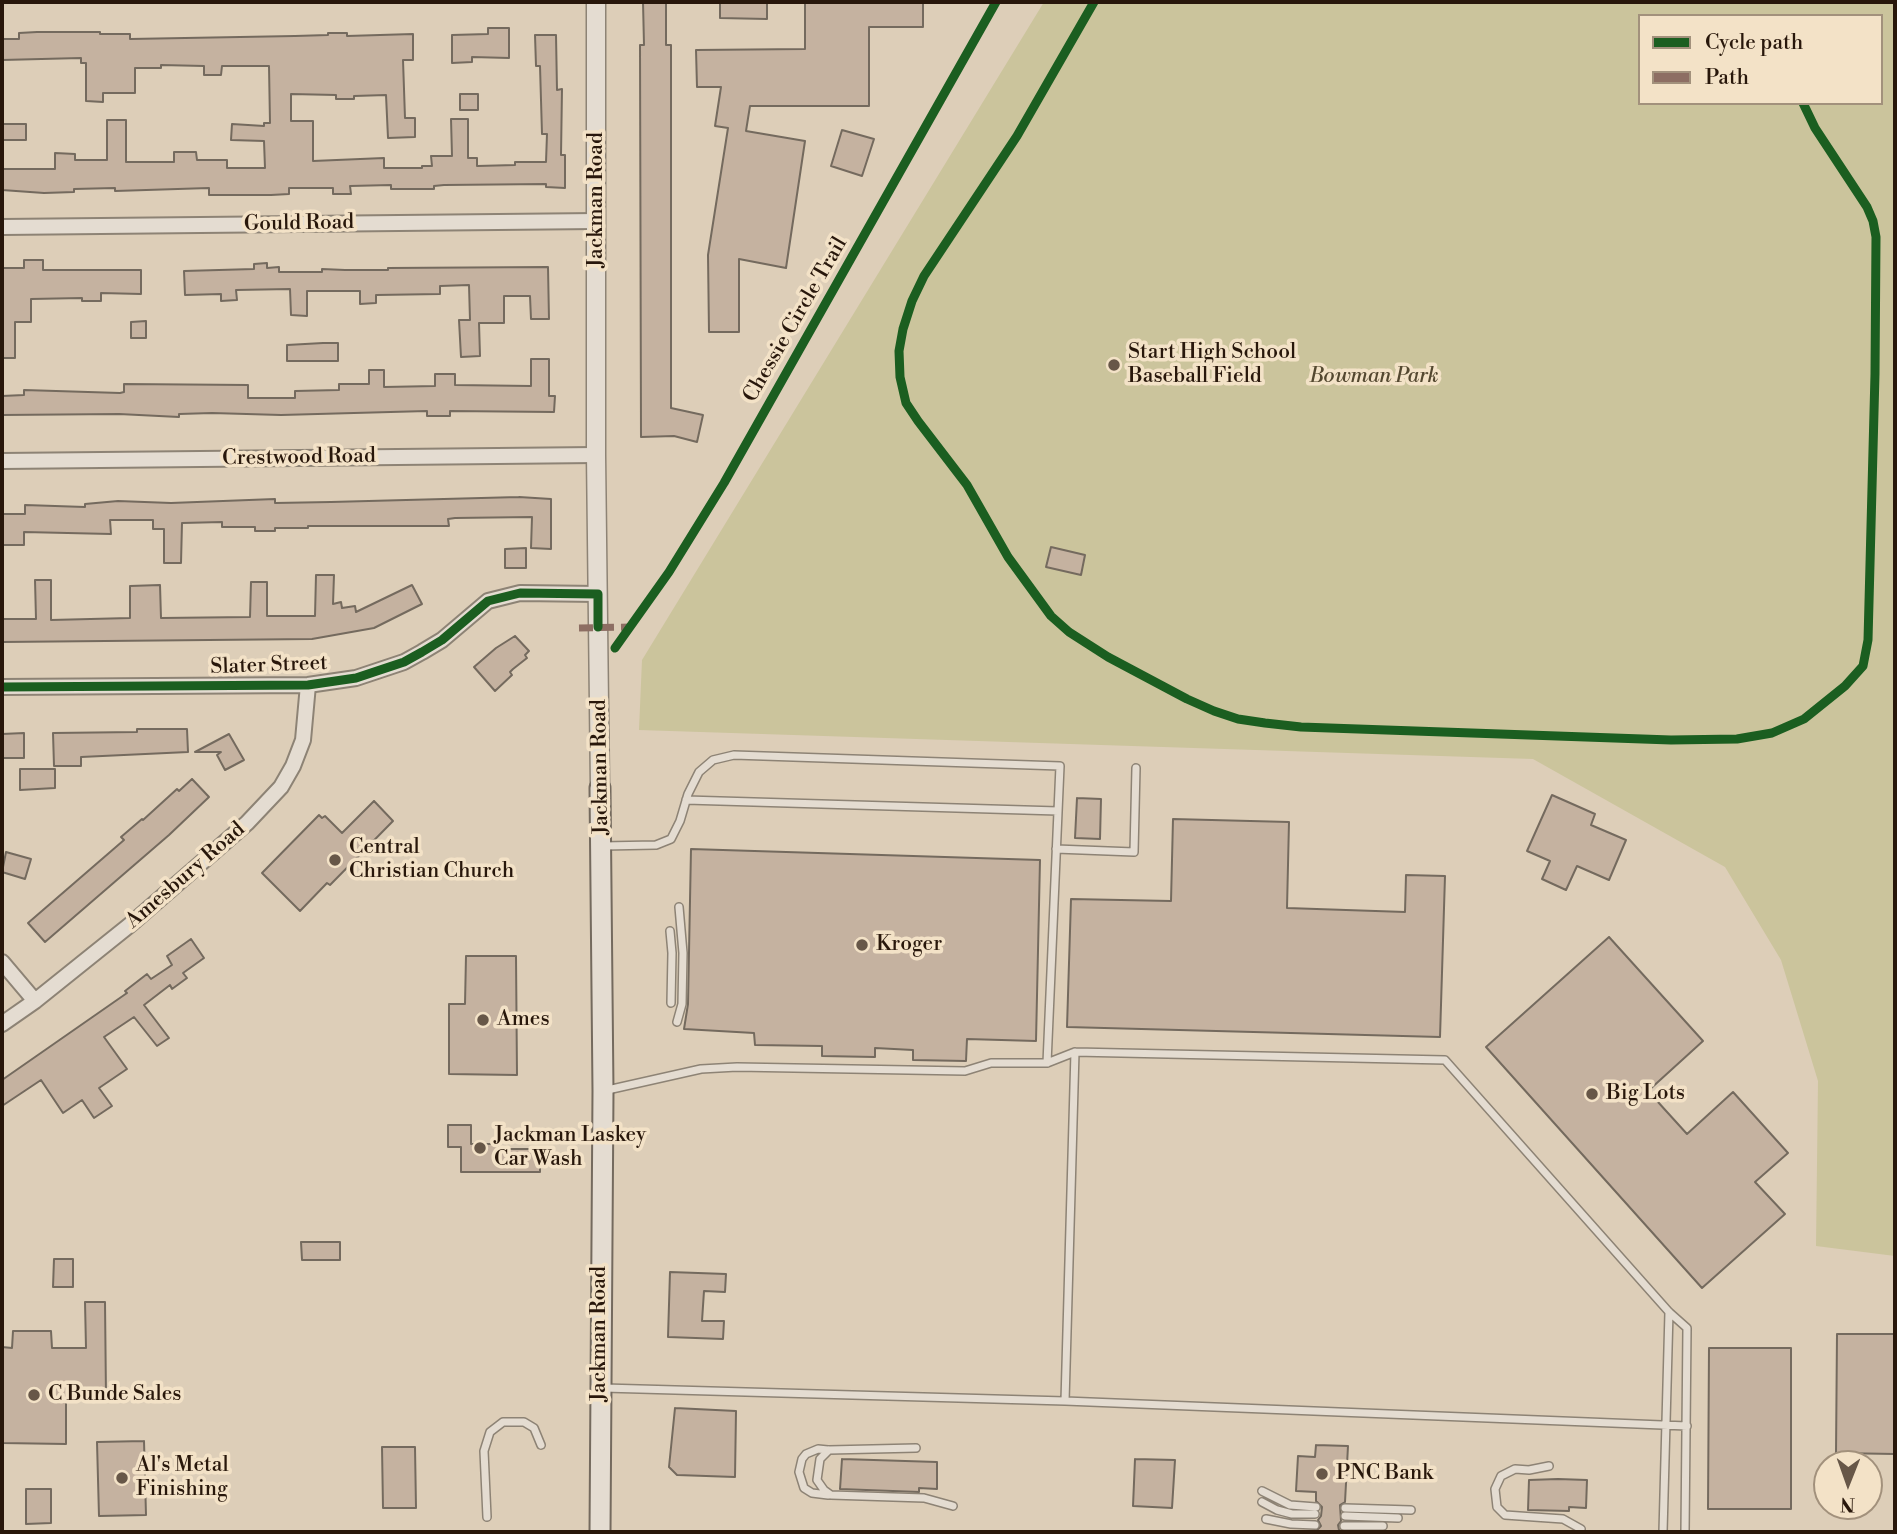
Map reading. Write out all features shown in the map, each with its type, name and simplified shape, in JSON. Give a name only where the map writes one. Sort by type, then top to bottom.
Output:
[{"type":"main road","name":"Jackman Road","points":[[600,788],[603,846],[600,1532]]},
{"type":"street","name":"Jackman Road","points":[[596,2],[596,455],[600,788]]},
{"type":"street","name":"Gould Road","points":[[2,227],[597,220]]},
{"type":"street","name":"Crestwood Road","points":[[2,461],[596,455]]},
{"type":"street","name":"Slater Street","points":[[2,687],[308,685],[356,678],[404,662],[442,640],[488,601],[520,593],[598,594]]},
{"type":"street","name":"Amesbury Road","points":[[2,1024],[131,925],[209,858],[281,788],[303,740],[308,685]]},
{"type":"street","points":[[2,962],[35,1001]]},
{"type":"lane","points":[[603,846],[656,845],[671,839],[699,772],[713,760],[734,755],[1060,766],[1047,1063]]},
{"type":"lane","points":[[1056,849],[1134,852],[1136,768]]},
{"type":"lane","points":[[686,800],[1058,811]]},
{"type":"lane","points":[[677,1022],[682,1004],[683,953],[679,907]]},
{"type":"lane","points":[[670,931],[671,1003]]},
{"type":"lane","points":[[603,1091],[701,1069],[965,1071],[990,1063],[1047,1063],[1075,1052],[1445,1060],[1669,1312],[1687,1328],[1685,1532]]},
{"type":"lane","points":[[1065,1401],[1075,1052]]},
{"type":"lane","points":[[1663,1532],[1669,1312]]},
{"type":"lane","points":[[600,1388],[1065,1401],[1687,1426]]},
{"type":"lane","points":[[486,1517],[484,1451],[490,1432],[503,1422],[524,1422],[534,1428],[541,1445]]},
{"type":"lane","points":[[916,1448],[818,1449],[806,1454],[799,1465],[801,1484],[817,1494],[924,1498],[953,1506]]},
{"type":"lane","points":[[829,1450],[820,1459],[817,1472],[820,1486],[831,1495]]},
{"type":"lane","points":[[1549,1466],[1529,1470],[1514,1469],[1501,1476],[1495,1489],[1497,1507],[1505,1515],[1563,1519],[1581,1529]]},
{"type":"lane","points":[[1262,1491],[1290,1506],[1315,1511],[1292,1514],[1262,1502]]},
{"type":"lane","points":[[1398,1518],[1345,1512],[1411,1510]]},
{"type":"lane","points":[[1266,1519],[1315,1525]]},
{"type":"lane","points":[[1344,1526],[1383,1527]]},
{"type":"green space","name":"Bowman Park","points":[[1044,2],[1895,2],[1895,1256],[1816,1246],[1818,1081],[1781,960],[1725,867],[1533,759],[639,730],[642,660]]},
{"type":"building","points":[[643,2],[666,2],[666,45],[671,45],[671,408],[703,415],[697,442],[674,436],[641,437],[640,45],[644,45]]},
{"type":"building","points":[[720,2],[767,2],[767,19],[720,18]]},
{"type":"building","points":[[805,2],[923,2],[923,27],[869,27],[869,106],[750,106],[746,131],[805,141],[786,268],[739,259],[739,332],[709,332],[708,255],[728,128],[715,126],[721,87],[697,87],[696,50],[805,49]]},
{"type":"building","points":[[488,28],[509,28],[509,58],[472,57],[472,62],[452,63],[452,35],[488,34]]},
{"type":"building","points":[[19,33],[130,34],[130,39],[328,33],[347,33],[347,36],[413,34],[413,60],[403,60],[405,118],[415,118],[415,137],[388,138],[386,95],[336,99],[336,95],[291,94],[291,121],[313,121],[313,161],[384,158],[384,168],[422,168],[432,166],[431,156],[452,156],[451,119],[468,119],[468,158],[477,158],[477,166],[546,162],[547,134],[542,134],[540,66],[536,66],[535,35],[556,35],[557,90],[562,89],[561,155],[565,155],[565,188],[546,187],[546,184],[444,185],[434,186],[434,189],[391,189],[391,185],[350,186],[351,194],[333,194],[333,188],[289,188],[289,194],[271,195],[209,195],[209,188],[115,191],[115,188],[74,189],[74,192],[44,193],[2,190],[2,169],[55,169],[55,153],[75,154],[75,160],[107,160],[107,120],[126,120],[126,162],[174,162],[174,152],[196,152],[197,160],[227,160],[227,168],[265,168],[264,141],[231,140],[232,124],[264,126],[264,123],[270,123],[269,66],[222,66],[221,75],[204,75],[204,66],[161,65],[161,68],[135,68],[135,93],[103,93],[103,102],[86,101],[86,63],[81,63],[81,58],[2,60],[2,39],[19,39]]},
{"type":"building","points":[[460,94],[478,94],[478,110],[460,110]]},
{"type":"building","points":[[2,124],[26,124],[26,140],[2,140]]},
{"type":"building","points":[[842,130],[874,139],[862,176],[831,166]]},
{"type":"building","points":[[24,260],[43,260],[43,270],[141,270],[141,294],[101,293],[101,301],[82,301],[82,298],[31,299],[31,322],[15,322],[15,358],[2,358],[2,268],[24,268]]},
{"type":"building","points":[[267,263],[267,268],[279,267],[279,272],[322,272],[322,269],[548,267],[549,319],[531,319],[530,296],[504,296],[504,323],[479,323],[480,356],[461,357],[459,320],[470,320],[469,285],[440,286],[440,294],[376,295],[376,303],[360,304],[360,291],[307,291],[307,316],[291,315],[290,289],[236,290],[237,300],[221,301],[221,294],[185,295],[184,271],[254,269],[254,264]]},
{"type":"building","points":[[146,321],[146,338],[131,338],[131,322]]},
{"type":"building","points":[[338,343],[338,361],[287,361],[287,345]]},
{"type":"building","points":[[531,359],[549,359],[549,396],[555,396],[554,412],[450,411],[450,416],[427,416],[427,411],[281,415],[212,413],[179,414],[179,417],[119,414],[2,415],[2,396],[24,395],[24,390],[120,393],[124,392],[124,384],[248,385],[248,398],[295,398],[295,391],[339,390],[339,384],[369,384],[369,370],[384,370],[384,387],[435,386],[435,374],[455,374],[455,385],[531,386]]},
{"type":"building","points":[[519,497],[551,499],[551,549],[531,548],[532,517],[455,518],[448,519],[449,526],[308,526],[275,528],[275,531],[255,531],[255,527],[222,527],[222,522],[182,523],[181,563],[164,563],[164,529],[153,529],[153,520],[110,520],[111,534],[24,532],[24,545],[2,545],[2,514],[25,514],[25,505],[85,507],[85,504],[118,501],[171,503],[275,499],[275,503]]},
{"type":"building","points":[[1051,547],[1085,555],[1081,575],[1046,567]]},
{"type":"building","points":[[526,548],[526,568],[505,568],[505,549]]},
{"type":"building","points":[[316,575],[334,575],[333,604],[341,602],[342,608],[355,606],[356,612],[412,585],[422,604],[374,628],[312,639],[2,642],[2,619],[36,619],[35,580],[51,580],[51,620],[130,618],[130,586],[160,585],[161,618],[250,617],[251,582],[267,582],[267,616],[315,616]]},
{"type":"building","points":[[515,636],[529,651],[525,655],[527,658],[510,672],[512,675],[495,691],[474,667]]},
{"type":"building","points":[[137,729],[187,729],[188,752],[81,757],[81,766],[54,766],[53,733],[137,732]]},
{"type":"building","points":[[24,733],[24,758],[2,758],[2,734]]},
{"type":"building","points":[[229,734],[244,760],[225,770],[217,755],[221,752],[195,752]]},
{"type":"building","points":[[20,769],[55,769],[55,788],[20,790]]},
{"type":"building","points":[[192,779],[209,797],[45,942],[28,923],[124,840],[121,837]]},
{"type":"building","points":[[1552,795],[1595,814],[1591,825],[1626,840],[1609,880],[1577,866],[1566,890],[1542,879],[1550,861],[1527,851]]},
{"type":"building","points":[[1077,798],[1101,799],[1100,839],[1075,838]]},
{"type":"building","name":"Central Christian Church","points":[[374,801],[393,821],[330,885],[327,883],[300,911],[262,873],[319,815],[322,818],[325,816],[342,833]]},
{"type":"building","points":[[1173,819],[1289,822],[1287,908],[1405,912],[1406,875],[1445,876],[1440,1037],[1067,1027],[1071,899],[1171,901]]},
{"type":"building","name":"Kroger","points":[[691,849],[1040,860],[1036,1041],[967,1039],[966,1061],[913,1060],[913,1050],[875,1048],[875,1057],[822,1056],[822,1046],[755,1045],[754,1033],[684,1029],[688,1004]]},
{"type":"building","points":[[6,852],[31,859],[25,879],[2,872]]},
{"type":"building","points":[[1609,937],[1703,1041],[1648,1091],[1687,1134],[1733,1092],[1788,1153],[1755,1182],[1785,1214],[1702,1288],[1486,1047]]},
{"type":"building","points":[[191,939],[204,958],[183,973],[187,978],[172,989],[170,985],[144,1005],[169,1038],[157,1046],[134,1017],[104,1037],[127,1069],[99,1088],[112,1106],[94,1118],[82,1100],[63,1113],[41,1080],[2,1106],[2,1080],[127,993],[125,991],[147,974],[151,979],[172,965],[167,956]]},
{"type":"building","points":[[466,956],[516,956],[517,1075],[449,1074],[449,1004],[465,1004]]},
{"type":"building","name":"Jackman Laskey Car Wash","points":[[448,1125],[471,1125],[471,1144],[498,1144],[499,1149],[540,1149],[540,1172],[461,1172],[461,1147],[448,1147]]},
{"type":"building","points":[[301,1242],[340,1242],[340,1260],[302,1260]]},
{"type":"building","points":[[54,1259],[73,1259],[73,1287],[53,1287]]},
{"type":"building","points":[[670,1272],[726,1274],[725,1292],[704,1291],[702,1321],[724,1321],[723,1339],[668,1337]]},
{"type":"building","name":"C Bunde Sales","points":[[85,1302],[105,1302],[106,1397],[66,1397],[66,1444],[2,1443],[2,1347],[12,1348],[13,1331],[51,1331],[52,1348],[86,1348]]},
{"type":"building","points":[[1837,1334],[1895,1334],[1895,1454],[1883,1454],[1883,1450],[1836,1450]]},
{"type":"building","points":[[1709,1348],[1791,1348],[1791,1509],[1708,1509]]},
{"type":"building","points":[[675,1408],[736,1411],[735,1477],[677,1475],[669,1467]]},
{"type":"building","name":"Al's Metal Finishing","points":[[144,1441],[146,1515],[99,1516],[97,1442]]},
{"type":"building","name":"PNC Bank","points":[[1316,1445],[1348,1446],[1345,1502],[1340,1505],[1341,1521],[1338,1525],[1339,1530],[1344,1532],[1315,1532],[1321,1526],[1318,1520],[1322,1507],[1316,1501],[1316,1492],[1296,1491],[1298,1456],[1315,1457]]},
{"type":"building","points":[[382,1447],[415,1447],[416,1508],[383,1508]]},
{"type":"building","points":[[842,1459],[937,1462],[937,1489],[919,1488],[919,1492],[840,1489]]},
{"type":"building","points":[[1135,1459],[1175,1460],[1172,1508],[1133,1506]]},
{"type":"building","points":[[1529,1480],[1587,1480],[1586,1508],[1569,1507],[1569,1511],[1528,1510]]},
{"type":"building","points":[[26,1489],[51,1489],[51,1523],[26,1524]]},
{"type":"marked path","points":[[579,628],[630,627]]},
{"type":"cycle path","name":"Chessie Circle Trail","points":[[615,648],[669,572],[724,483],[996,2]]},
{"type":"cycle path","points":[[1094,2],[1017,136],[924,276],[912,301],[899,351],[900,377],[906,403],[967,485],[1008,557],[1051,616],[1069,632],[1108,657],[1187,699],[1238,719],[1265,723],[1301,727],[1671,740],[1737,739],[1772,733],[1804,719],[1845,686],[1863,666],[1868,640],[1876,237],[1867,207],[1815,128],[1804,105]]},
{"type":"cycle path","points":[[2,687],[308,685],[356,678],[404,662],[442,640],[488,601],[520,593],[598,594],[598,627]]},
{"type":"place","name":"Start High School Baseball Field","points":[[1114,365]]},
{"type":"place","name":"Central Christian Church","points":[[335,860]]},
{"type":"place","name":"Kroger","points":[[862,945]]},
{"type":"place","name":"Ames","points":[[483,1020]]},
{"type":"place","name":"Big Lots","points":[[1592,1094]]},
{"type":"place","name":"Jackman Laskey Car Wash","points":[[480,1148]]},
{"type":"place","name":"C Bunde Sales","points":[[34,1395]]},
{"type":"place","name":"PNC Bank","points":[[1322,1474]]},
{"type":"place","name":"Al's Metal Finishing","points":[[122,1478]]}]
